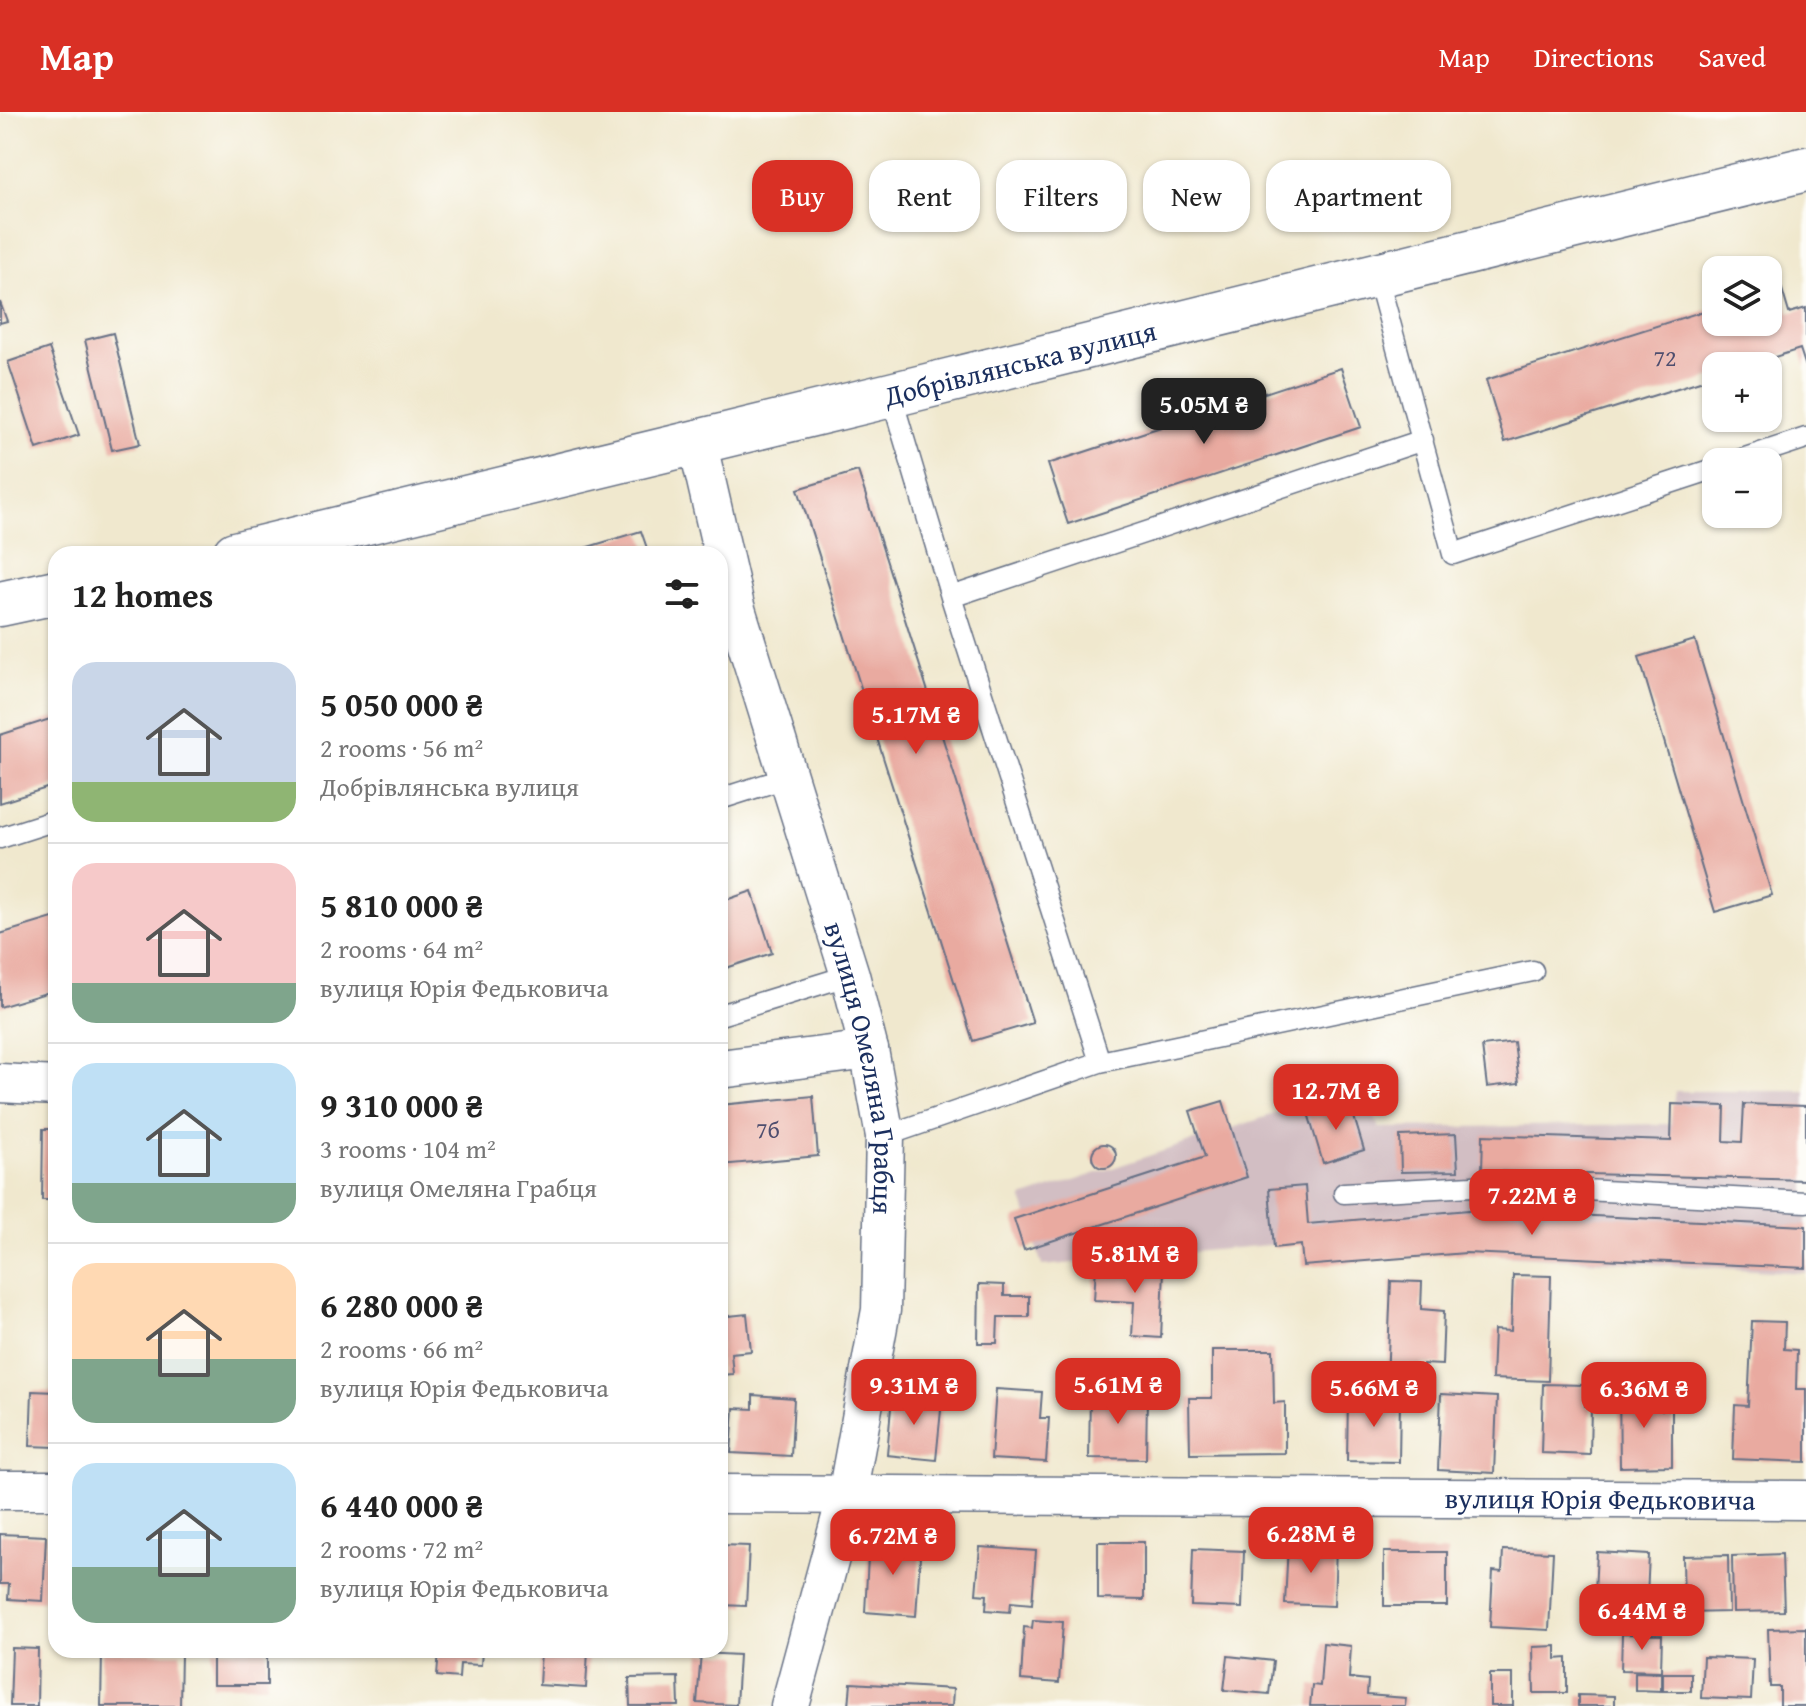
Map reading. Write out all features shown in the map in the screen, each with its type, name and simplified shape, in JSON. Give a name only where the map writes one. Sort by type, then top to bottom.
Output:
[{"type":"street","name":"Добрівлянська вулиця","points":[[268,546],[1806,169]]},
{"type":"street","name":"вулиця Омеляна Грабця","points":[[697,441],[716,546]]},
{"type":"street","points":[[0,604],[48,594]]},
{"type":"street","name":"вулиця Омеляна Грабця","points":[[728,608],[789,777],[850,975],[869,1050],[885,1136],[881,1310],[847,1495],[790,1706]]},
{"type":"street","points":[[728,1068],[869,1050]]},
{"type":"street","points":[[0,1083],[48,1086]]},
{"type":"street","points":[[0,1490],[48,1490]]},
{"type":"street","name":"вулиця Юрія Федьковича","points":[[728,1494],[1806,1500]]},
{"type":"lane","points":[[1377,275],[1453,554],[1702,473]]},
{"type":"lane","points":[[891,395],[951,597],[1100,1062]]},
{"type":"lane","points":[[1776,448],[1806,438]]},
{"type":"lane","points":[[951,597],[1423,440]]},
{"type":"lane","points":[[728,796],[789,777]]},
{"type":"lane","points":[[0,838],[48,823]]},
{"type":"lane","points":[[885,1136],[1100,1062],[1533,971]]},
{"type":"lane","points":[[728,1013],[850,975]]},
{"type":"lane","points":[[1344,1193],[1491,1185],[1806,1202]]},
{"type":"shaded area","points":[[1362,1085],[1379,1128],[1670,1124],[1675,1091],[1806,1091],[1806,1273],[1290,1243],[1042,1266],[1022,1198]]},
{"type":"building","points":[[1782,289],[1789,313],[1806,308],[1806,367],[1800,349],[1782,355],[1782,352],[1702,352],[1702,380],[1505,442],[1486,380],[1702,311],[1702,336],[1782,336]]},
{"type":"building","points":[[0,302],[7,321],[0,323]]},
{"type":"building","points":[[113,333],[140,444],[112,450],[85,340]]},
{"type":"building","points":[[49,348],[79,435],[37,449],[8,362]]},
{"type":"building","points":[[1341,368],[1361,427],[1068,524],[1048,464]]},
{"type":"building","points":[[858,471],[1033,1023],[973,1041],[798,489]]},
{"type":"building","points":[[641,531],[646,546],[591,546]]},
{"type":"building","points":[[1695,640],[1772,895],[1715,912],[1639,657]]},
{"type":"building","points":[[48,720],[48,788],[0,803],[0,735]]},
{"type":"building","points":[[752,891],[772,953],[728,967],[728,899]]},
{"type":"building","points":[[48,919],[48,992],[0,1007],[0,934]]},
{"type":"building","points":[[1514,1042],[1519,1083],[1487,1087],[1482,1046]]},
{"type":"building","points":[[813,1096],[818,1156],[728,1164],[728,1104]]},
{"type":"building","points":[[1349,1100],[1364,1150],[1323,1163],[1308,1113]]},
{"type":"building","points":[[1223,1101],[1247,1177],[1024,1250],[1014,1219],[1205,1157],[1190,1111]]},
{"type":"building","points":[[1672,1104],[1725,1106],[1724,1141],[1742,1142],[1744,1104],[1806,1106],[1806,1180],[1482,1171],[1483,1135],[1671,1141]]},
{"type":"building","points":[[43,1129],[48,1129],[48,1200],[42,1200]]},
{"type":"building","points":[[1456,1134],[1458,1171],[1401,1172],[1400,1136]]},
{"type":"building","points":[[1104,1144],[1113,1147],[1116,1156],[1113,1165],[1104,1168],[1095,1165],[1092,1156],[1095,1147]]},
{"type":"building","points":[[1305,1186],[1308,1224],[1469,1210],[1806,1226],[1806,1268],[1466,1253],[1303,1266],[1301,1245],[1274,1248],[1269,1189]]},
{"type":"building","points":[[1096,1266],[1164,1270],[1161,1338],[1132,1336],[1134,1302],[1094,1300]]},
{"type":"building","points":[[1513,1275],[1551,1276],[1548,1381],[1492,1379],[1494,1330],[1511,1331]]},
{"type":"building","points":[[1391,1281],[1422,1282],[1421,1309],[1444,1311],[1442,1365],[1423,1364],[1422,1382],[1387,1381]]},
{"type":"building","points":[[979,1284],[1004,1285],[1004,1296],[1029,1296],[1029,1317],[998,1317],[997,1343],[978,1343]]},
{"type":"building","points":[[747,1314],[751,1351],[731,1353],[733,1374],[728,1374],[728,1316]]},
{"type":"building","points":[[1752,1321],[1785,1322],[1784,1349],[1797,1350],[1796,1389],[1806,1389],[1806,1462],[1733,1459],[1735,1405],[1748,1406]]},
{"type":"building","points":[[1212,1350],[1273,1350],[1274,1403],[1285,1402],[1285,1453],[1190,1454],[1189,1398],[1212,1398]]},
{"type":"building","points":[[1543,1384],[1586,1385],[1585,1406],[1591,1406],[1590,1455],[1541,1453]]},
{"type":"building","points":[[1619,1386],[1653,1386],[1653,1410],[1672,1410],[1672,1466],[1620,1467]]},
{"type":"building","points":[[996,1389],[1042,1392],[1040,1418],[1049,1418],[1046,1462],[991,1459]]},
{"type":"building","points":[[32,1391],[48,1392],[48,1447],[30,1446]]},
{"type":"building","points":[[1090,1394],[1147,1395],[1146,1459],[1089,1458]]},
{"type":"building","points":[[1441,1394],[1497,1397],[1494,1473],[1438,1470]]},
{"type":"building","points":[[753,1395],[794,1398],[791,1456],[731,1453],[734,1408],[753,1409]]},
{"type":"building","points":[[892,1395],[942,1400],[936,1460],[887,1455]]},
{"type":"building","points":[[1348,1396],[1400,1397],[1399,1462],[1347,1461]]},
{"type":"building","points":[[0,1534],[46,1536],[43,1601],[8,1599],[9,1584],[0,1584]]},
{"type":"building","points":[[869,1539],[921,1542],[916,1616],[865,1612]]},
{"type":"building","points":[[1098,1542],[1144,1542],[1144,1600],[1098,1599]]},
{"type":"building","points":[[1288,1544],[1336,1546],[1334,1606],[1285,1604]]},
{"type":"building","points":[[728,1545],[749,1546],[746,1606],[728,1605]]},
{"type":"building","points":[[980,1547],[1036,1551],[1032,1604],[1011,1602],[1010,1612],[986,1610],[987,1595],[976,1594]]},
{"type":"building","points":[[1193,1549],[1244,1551],[1242,1608],[1191,1606]]},
{"type":"building","points":[[1503,1550],[1553,1552],[1549,1630],[1490,1627],[1493,1571],[1502,1572]]},
{"type":"building","points":[[1384,1552],[1447,1552],[1447,1606],[1384,1606]]},
{"type":"building","points":[[1597,1552],[1649,1555],[1646,1616],[1594,1613]]},
{"type":"building","points":[[1782,1554],[1784,1611],[1733,1612],[1732,1556]]},
{"type":"building","points":[[1728,1555],[1729,1612],[1684,1613],[1683,1556]]},
{"type":"building","points":[[1033,1620],[1063,1622],[1059,1683],[1021,1680],[1024,1627],[1032,1628]]},
{"type":"building","points":[[1806,1628],[1806,1706],[1780,1706],[1780,1687],[1770,1687],[1768,1629]]},
{"type":"building","points":[[1622,1634],[1662,1635],[1661,1671],[1621,1670]]},
{"type":"building","points":[[1323,1643],[1351,1646],[1349,1678],[1368,1680],[1367,1695],[1406,1698],[1405,1706],[1310,1706],[1312,1685],[1320,1686]]},
{"type":"building","points":[[1556,1646],[1556,1659],[1567,1658],[1567,1693],[1534,1693],[1533,1647]]},
{"type":"building","points":[[12,1648],[38,1649],[37,1706],[10,1706]]},
{"type":"building","points":[[739,1655],[736,1705],[697,1703],[701,1658]]},
{"type":"building","points":[[1228,1656],[1273,1661],[1269,1694],[1224,1690]]},
{"type":"building","points":[[1703,1657],[1753,1659],[1751,1700],[1701,1698]]},
{"type":"building","points":[[102,1658],[181,1658],[180,1706],[101,1706]]},
{"type":"building","points":[[213,1658],[267,1658],[267,1685],[213,1685]]},
{"type":"building","points":[[438,1658],[481,1658],[481,1665],[460,1664],[459,1678],[437,1676]]},
{"type":"building","points":[[541,1658],[588,1658],[586,1688],[539,1685]]},
{"type":"building","points":[[1635,1672],[1661,1673],[1661,1691],[1635,1690]]},
{"type":"building","points":[[1663,1673],[1691,1673],[1691,1691],[1663,1691]]},
{"type":"building","points":[[1490,1674],[1513,1674],[1513,1706],[1490,1706]]},
{"type":"building","points":[[678,1677],[679,1706],[630,1706],[629,1678]]},
{"type":"building","points":[[851,1683],[953,1689],[952,1706],[849,1706]]},
{"type":"building","points":[[1578,1695],[1614,1696],[1614,1706],[1578,1706]]}]
